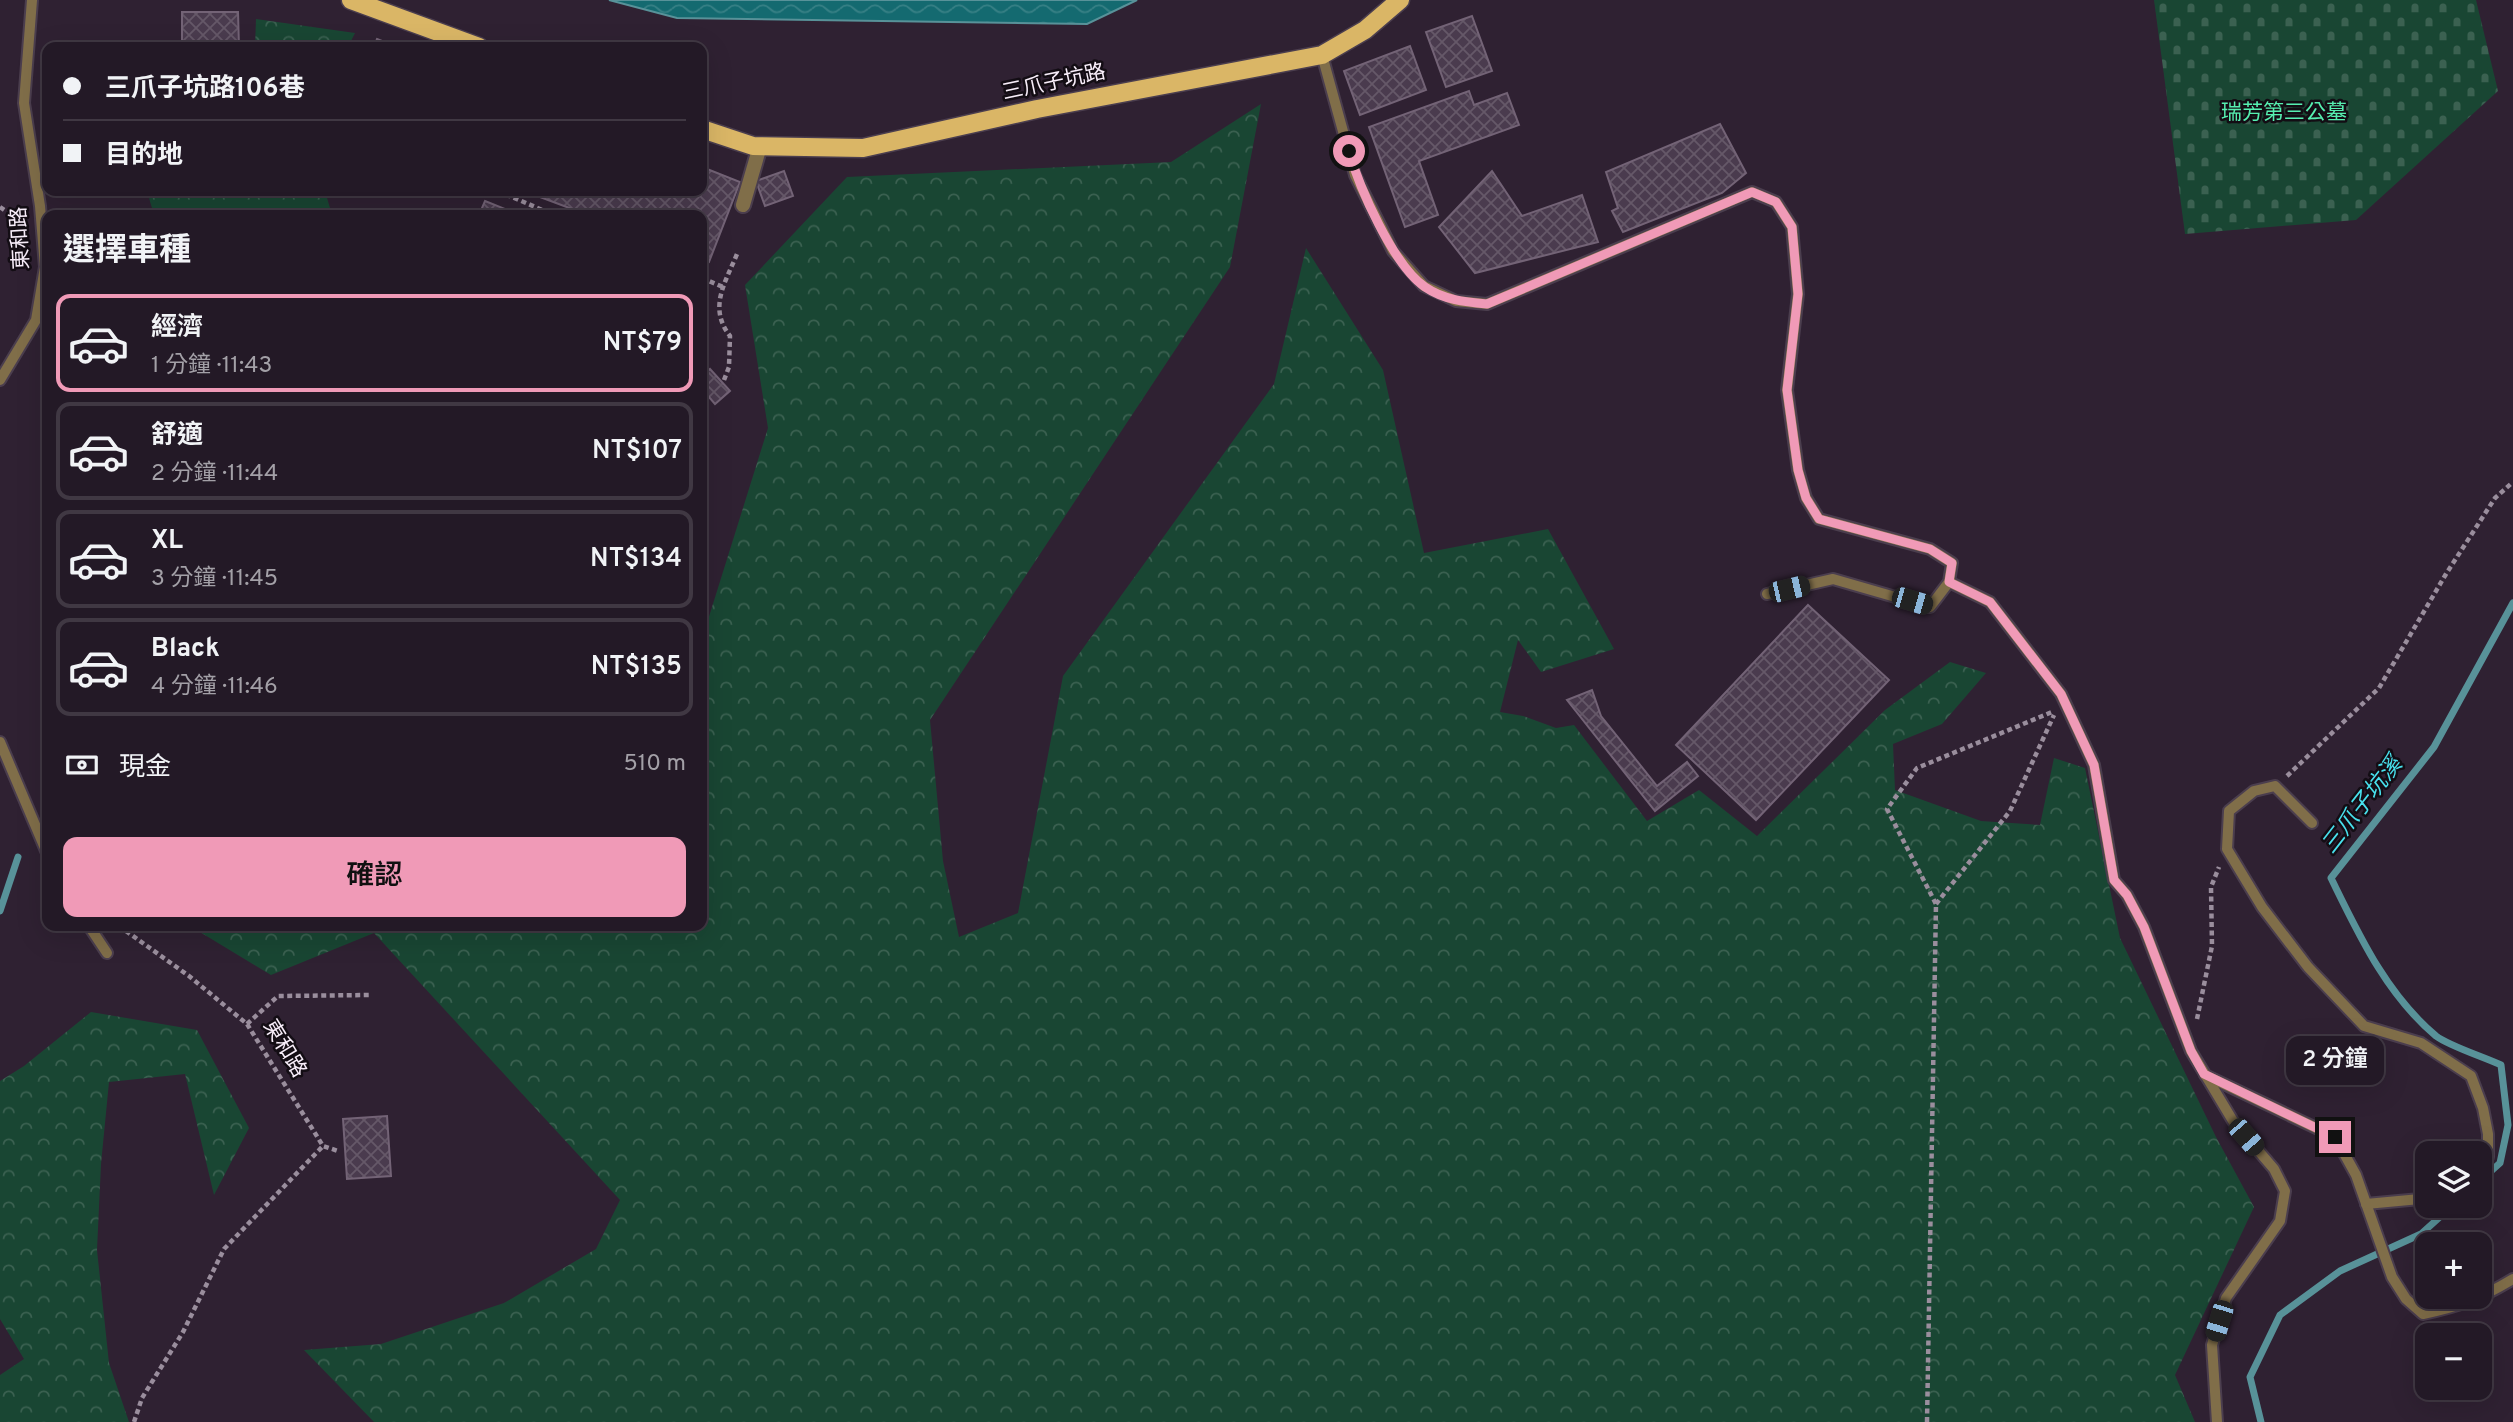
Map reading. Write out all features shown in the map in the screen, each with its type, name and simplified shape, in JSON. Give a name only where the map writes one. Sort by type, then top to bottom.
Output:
[{"type":"main road","points":[[351,0],[466,42]]},
{"type":"main road","name":"三爪子坑路","points":[[707,130],[753,146],[863,148],[1037,109],[1322,55],[1365,30],[1400,0]]},
{"type":"street","points":[[743,205],[760,146]]},
{"type":"lane","name":"東和路","points":[[32,0],[24,103],[42,235]]},
{"type":"lane","points":[[1322,55],[1355,175],[1393,251],[1424,286],[1456,301],[1487,304],[1752,192],[1776,202],[1792,227],[1798,294],[1787,390],[1798,470],[1806,498],[1819,519],[1930,549],[1952,563],[1949,582],[1930,607],[1833,579],[1767,594]]},
{"type":"lane","name":"東和路","points":[[0,380],[36,320],[42,285]]},
{"type":"lane","points":[[1949,582],[1990,602],[2061,694],[2094,765],[2114,880],[2127,895],[2144,927],[2191,1051],[2233,1121],[2274,1169],[2285,1191],[2280,1221],[2226,1298],[2212,1345],[2217,1422]]},
{"type":"lane","points":[[0,742],[42,840]]},
{"type":"lane","points":[[2312,823],[2276,786],[2254,791],[2229,811],[2227,849],[2262,907],[2308,967],[2364,1026],[2421,1043],[2471,1076],[2483,1108],[2488,1141]]},
{"type":"lane","points":[[92,931],[107,953]]},
{"type":"lane","points":[[2204,1074],[2335,1137],[2356,1175],[2392,1277],[2406,1299],[2423,1314],[2452,1308],[2483,1297],[2513,1279]]},
{"type":"lane","points":[[2367,1204],[2415,1199]]},
{"type":"path","points":[[510,196],[542,210]]},
{"type":"path","points":[[0,207],[42,235]]},
{"type":"path","points":[[723,380],[729,367],[730,336],[722,326],[718,313],[723,287],[737,254]]},
{"type":"path","points":[[707,280],[723,287]]},
{"type":"path","points":[[2276,786],[2379,688],[2439,585],[2488,509],[2513,482]]},
{"type":"path","points":[[1936,904],[2010,811],[2056,711]]},
{"type":"path","points":[[1927,1422],[1936,904],[1887,808],[1917,768],[2056,711],[2070,712]]},
{"type":"path","points":[[2191,1051],[2212,946],[2211,887],[2227,849]]},
{"type":"path","name":"東和路","points":[[126,931],[189,976],[247,1024],[323,1146]]},
{"type":"path","points":[[247,1024],[278,996],[371,995]]},
{"type":"path","points":[[134,1422],[142,1398],[183,1332],[224,1249],[323,1146],[338,1151]]},
{"type":"green space","name":"瑞芳第三公墓","points":[[2154,0],[2476,0],[2498,91],[2356,220],[2185,234]]},
{"type":"green space","points":[[256,19],[355,33],[350,42],[255,42]]},
{"type":"green space","points":[[1261,104],[1230,267],[930,720],[943,861],[959,937],[1018,913],[1063,676],[1274,384],[1306,248],[1383,370],[1424,553],[1548,529],[1614,649],[1541,672],[1518,640],[1500,712],[1523,716],[1556,728],[1574,725],[1647,821],[1699,790],[1757,836],[1885,710],[1950,662],[1986,673],[1942,724],[1893,744],[1895,790],[1981,821],[2040,825],[2054,758],[2085,768],[2120,938],[2216,1137],[2254,1207],[2175,1375],[2195,1422],[374,1422],[304,1350],[381,1344],[504,1303],[596,1249],[620,1200],[374,933],[271,975],[198,931],[707,931],[707,623],[768,428],[745,285],[847,177],[1171,162]]},
{"type":"green space","points":[[148,196],[326,196],[331,210],[153,210]]},
{"type":"green space","points":[[91,1012],[197,1030],[249,1128],[214,1195],[185,1074],[109,1082],[101,1164],[97,1250],[109,1363],[129,1422],[0,1422],[0,1375],[24,1359],[0,1319],[0,1081],[24,1066]]},
{"type":"water","points":[[609,0],[1137,0],[1087,24],[677,18]]},
{"type":"building","points":[[182,12],[238,12],[239,42],[182,42]]},
{"type":"building","points":[[1472,16],[1492,71],[1446,87],[1426,32]]},
{"type":"building","points":[[1410,46],[1426,90],[1360,115],[1344,71]]},
{"type":"building","points":[[1469,91],[1474,105],[1507,93],[1519,125],[1419,161],[1438,215],[1405,227],[1369,127]]},
{"type":"building","points":[[1720,124],[1746,173],[1722,193],[1623,232],[1612,211],[1618,208],[1606,172]]},
{"type":"building","points":[[707,169],[740,182],[709,262],[707,210],[575,210],[537,196],[707,196]]},
{"type":"building","points":[[784,171],[793,196],[765,206],[756,181]]},
{"type":"building","points":[[1492,171],[1522,216],[1582,195],[1598,242],[1475,273],[1439,227]]},
{"type":"building","points":[[485,201],[508,210],[481,210]]},
{"type":"building","points":[[710,369],[730,391],[715,404],[707,395],[707,372]]},
{"type":"building","points":[[1808,605],[1889,680],[1756,820],[1676,745]]},
{"type":"building","points":[[1592,690],[1601,716],[1657,786],[1687,762],[1698,776],[1655,811],[1567,700]]},
{"type":"building","points":[[387,1116],[391,1176],[347,1179],[343,1119]]},
{"type":"waterway","name":"三爪子坑溪","points":[[2492,1170],[2500,1163],[2508,1125],[2501,1065],[2442,1040],[2402,1002],[2375,963],[2331,878],[2434,747],[2513,603]]},
{"type":"waterway","points":[[0,911],[18,857]]},
{"type":"waterway","name":"三爪子坑溪","points":[[2261,1422],[2250,1377],[2280,1315],[2340,1271],[2421,1234],[2439,1218]]},
{"type":"route","points":[[1349,151],[1355,175],[1393,251],[1424,286],[1456,301],[1487,304],[1752,192],[1776,202],[1792,227],[1798,294],[1787,390],[1798,470],[1806,498],[1819,519],[1930,549],[1952,563],[1949,582],[1990,602],[2061,694],[2094,765],[2114,880],[2127,895],[2144,927],[2191,1051],[2204,1074],[2335,1137]]}]
